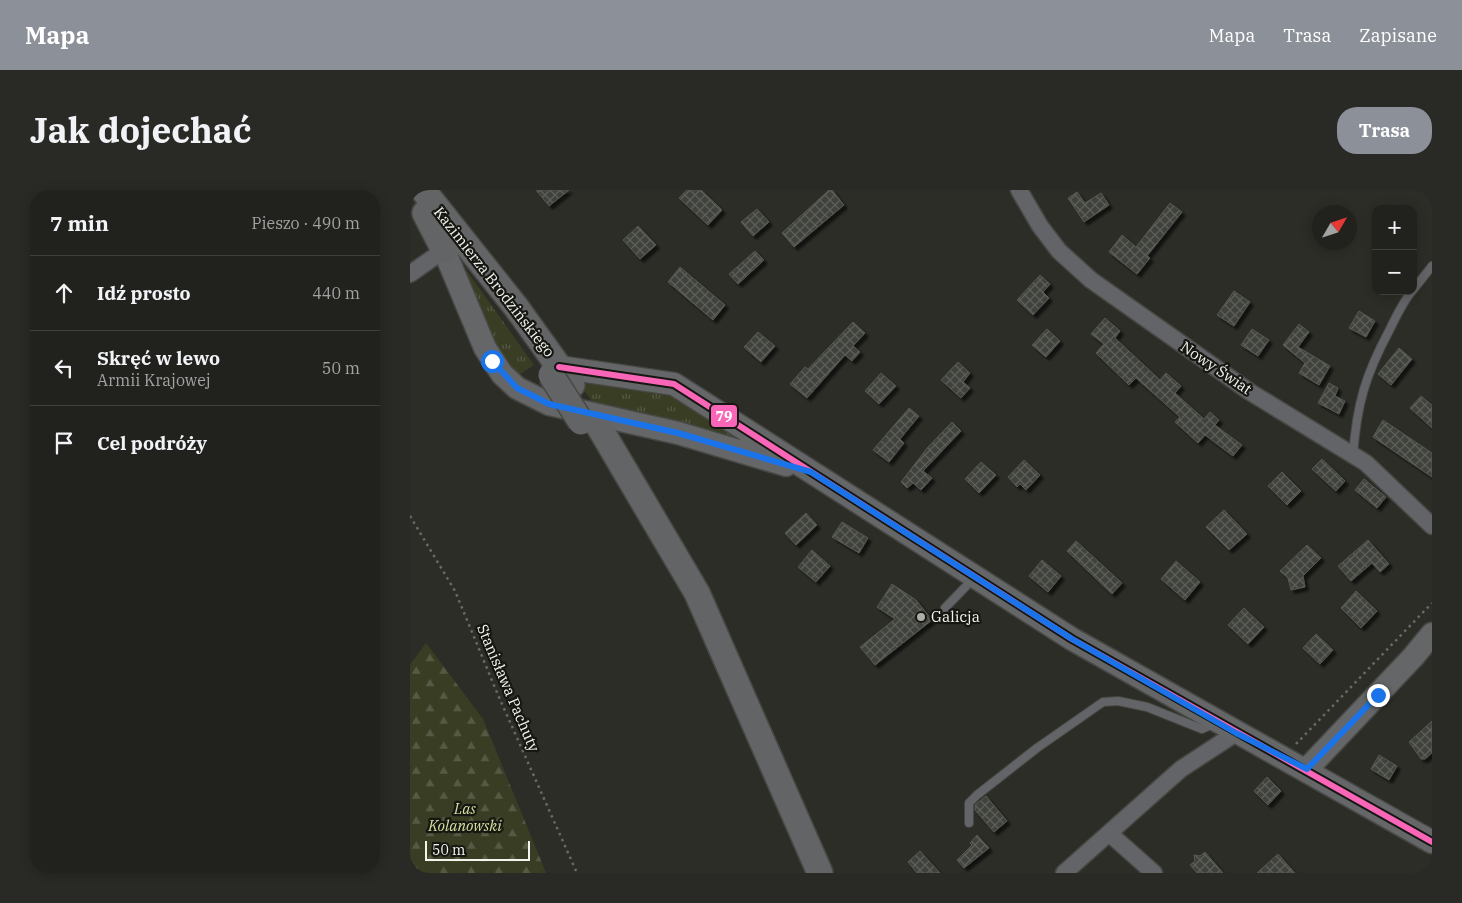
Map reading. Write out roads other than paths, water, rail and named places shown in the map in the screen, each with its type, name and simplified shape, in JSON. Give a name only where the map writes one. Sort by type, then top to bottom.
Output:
[{"type":"main road","points":[[411,190],[435,229],[451,243],[561,376],[590,423],[750,719],[820,873]]},
{"type":"main road","name":"Kazimierza Brodzińskiego","points":[[423,190],[451,243],[485,348],[502,374],[517,388],[549,404],[687,436],[811,472]]},
{"type":"main road","name":"Kazimierza Brodzińskiego","points":[[561,376],[609,375],[674,384],[1072,639],[1227,728],[1307,769],[1432,842]]},
{"type":"main road","points":[[1307,769],[1413,657],[1432,634]]},
{"type":"street","name":"Nowy Świat","points":[[1019,190],[1040,226],[1058,250],[1091,280],[1250,392],[1366,463],[1432,526]]},
{"type":"street","name":"Kazimierza Brodzińskiego","points":[[410,274],[451,243]]},
{"type":"street","points":[[1064,873],[1227,728]]},
{"type":"street","points":[[1110,834],[1154,873]]},
{"type":"lane","points":[[1417,285],[1432,266]]},
{"type":"lane","points":[[1352,455],[1356,414],[1372,363],[1409,295]]},
{"type":"lane","points":[[945,608],[974,577]]},
{"type":"lane","points":[[969,823],[969,803],[977,795],[1037,748],[1103,702],[1118,701],[1147,707],[1202,729],[1227,728]]},
{"type":"place","name":"Galicja","points":[[921,617]]},
{"type":"park label","name":"Las Kolanowski","points":[[465,818]]}]
